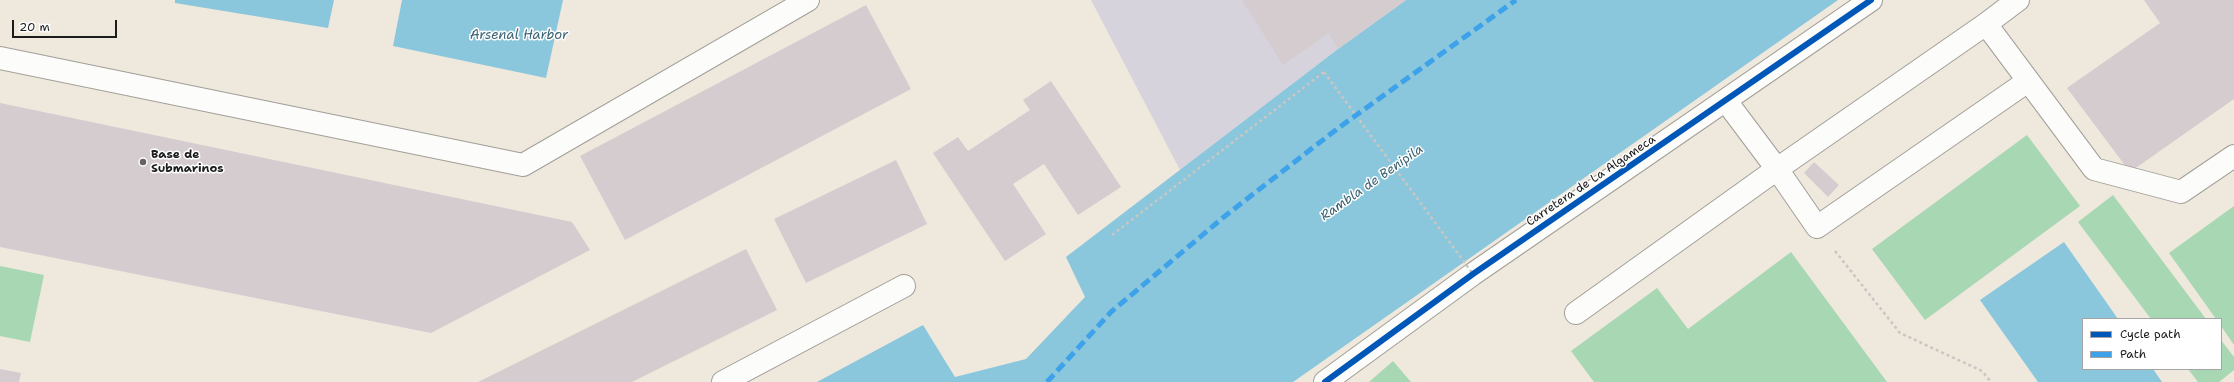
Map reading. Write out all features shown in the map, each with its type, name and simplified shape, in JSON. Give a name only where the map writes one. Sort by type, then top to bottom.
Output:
[{"type":"street","points":[[0,58],[523,165],[808,0]]},
{"type":"street","name":"Carretera de La Algameca","points":[[1325,382],[1473,274],[1871,0]]},
{"type":"street","points":[[1576,313],[1777,169],[1986,24],[2018,0]]},
{"type":"street","points":[[1986,24],[2094,169],[2181,192],[2234,156]]},
{"type":"street","points":[[1726,101],[1777,169],[1817,227],[2028,81]]},
{"type":"street","points":[[723,382],[904,286]]},
{"type":"path","points":[[1112,235],[1184,177],[1324,72],[1473,274]]},
{"type":"path","points":[[1817,227],[1900,333],[1982,371],[1991,382]]},
{"type":"shaded area","points":[[1091,0],[1406,0],[1338,49],[1180,170]]},
{"type":"green space","points":[[2027,135],[2080,206],[1925,320],[1872,249]]},
{"type":"green space","points":[[2113,195],[2205,318],[2150,318],[2078,222]]},
{"type":"green space","points":[[2234,206],[2234,345],[2222,327],[2222,318],[2215,318],[2169,253]]},
{"type":"green space","points":[[1791,252],[1887,382],[1594,382],[1571,351],[1657,288],[1688,329]]},
{"type":"green space","points":[[0,266],[44,275],[30,342],[0,336]]},
{"type":"green space","points":[[2222,341],[2234,357],[2234,370],[2219,382],[2198,382],[2189,370],[2222,370]]},
{"type":"green space","points":[[1393,361],[1411,382],[1369,382]]},
{"type":"water","points":[[175,0],[334,0],[328,28],[175,3]]},
{"type":"water","name":"Arsenal Harbor","points":[[402,0],[563,0],[546,78],[393,46]]},
{"type":"water","name":"Rambla de Benipila","points":[[1406,0],[1838,0],[1293,382],[817,382],[923,325],[955,377],[1026,359],[1085,297],[1066,257],[1338,49]]},
{"type":"water","points":[[2064,242],[2117,318],[2082,318],[2082,370],[2154,370],[2162,382],[2038,382],[1980,300]]},
{"type":"building","points":[[1242,0],[1406,0],[1338,49],[1329,33],[1283,65]]},
{"type":"building","points":[[2144,0],[2234,0],[2234,99],[2130,172],[2067,88],[2160,23]]},
{"type":"building","points":[[866,5],[911,89],[625,240],[580,156]]},
{"type":"building","points":[[1051,81],[1121,187],[1078,215],[1044,164],[1013,184],[1046,234],[1005,261],[933,153],[958,137],[968,151],[1030,110],[1023,100]]},
{"type":"building","name":"Base de Submarinos","points":[[0,103],[572,222],[590,250],[431,333],[0,247]]},
{"type":"building","points":[[896,160],[927,224],[806,283],[774,219]]},
{"type":"building","points":[[1814,162],[1839,185],[1828,197],[1804,173]]},
{"type":"building","points":[[746,249],[777,310],[632,382],[478,382]]},
{"type":"building","points":[[0,369],[21,373],[19,382],[0,382]]},
{"type":"marked path","points":[[1047,382],[1111,312],[1225,216],[1337,129],[1516,0]]},
{"type":"cycle path","points":[[1325,382],[1473,274],[1871,0]]},
{"type":"place","name":"Base de Submarinos","points":[[143,162]]}]
